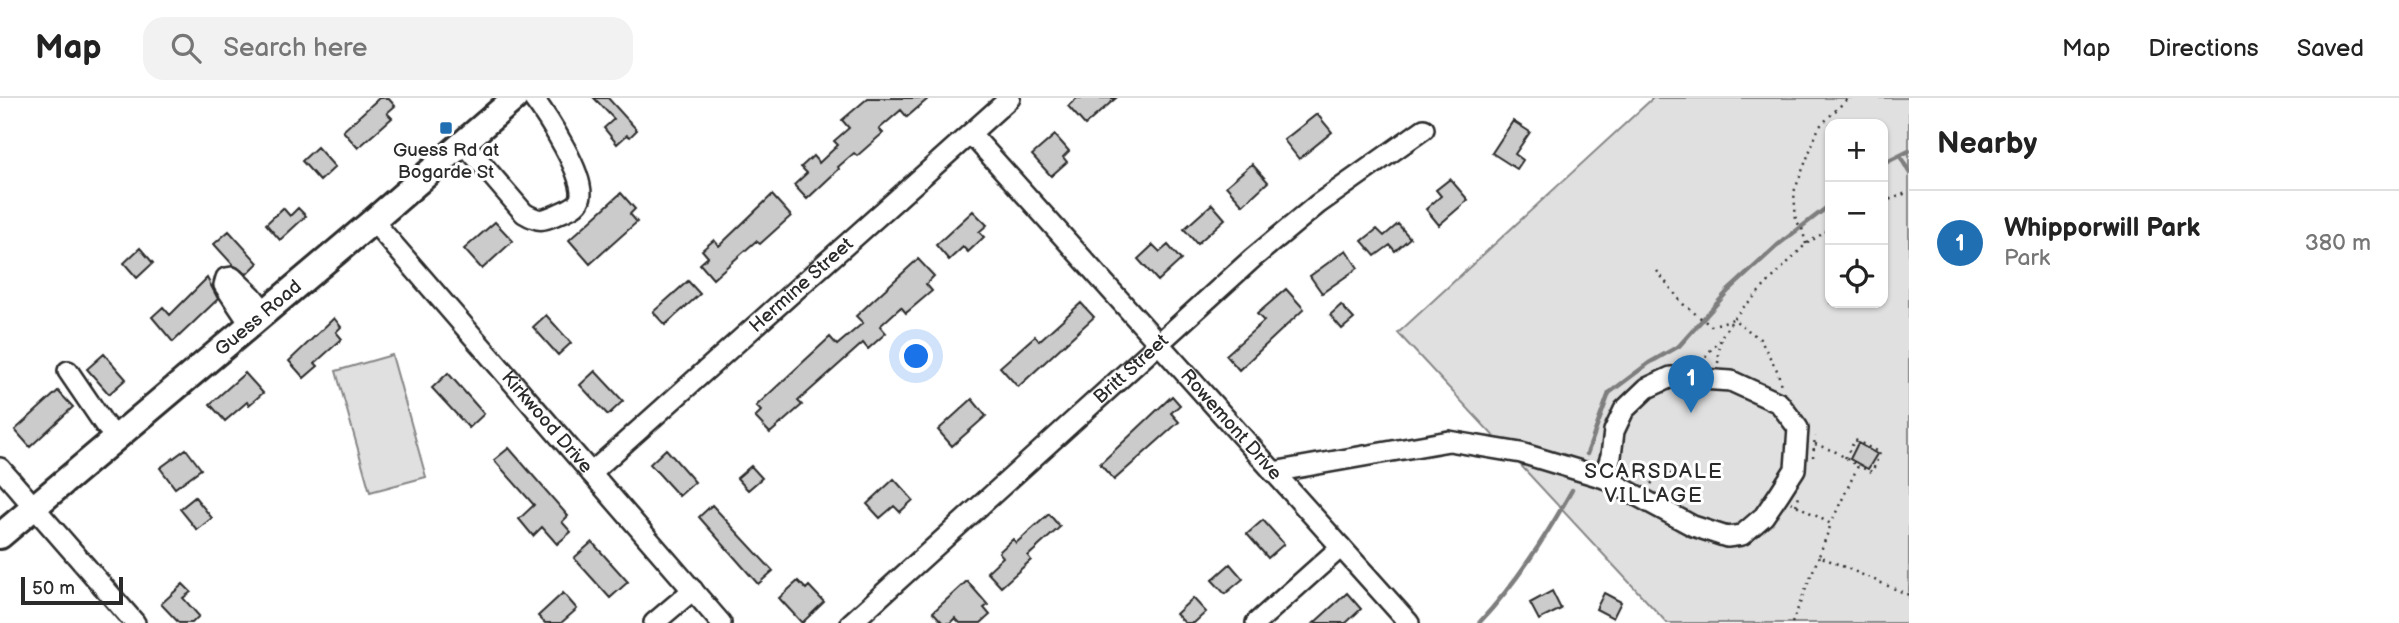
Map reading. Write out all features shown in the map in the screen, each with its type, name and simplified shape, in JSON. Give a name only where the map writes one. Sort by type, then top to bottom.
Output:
[{"type":"main road","name":"Guess Road","points":[[0,536],[515,98]]},
{"type":"street","points":[[463,142],[524,213],[533,218],[544,221],[577,205],[582,191],[576,171],[552,126],[533,98]]},
{"type":"street","name":"Hermine Street","points":[[591,473],[1010,98]]},
{"type":"street","name":"Britt Street","points":[[850,623],[1253,258],[1318,204],[1424,129]]},
{"type":"street","name":"Rowemont Drive","points":[[971,134],[1409,623]]},
{"type":"street","name":"Kirkwood Drive","points":[[373,221],[721,623]]},
{"type":"street","points":[[68,371],[116,437]]},
{"type":"street","points":[[1272,472],[1450,441],[1521,453],[1604,478],[1712,534],[1727,537],[1742,535],[1764,516],[1795,469],[1798,428],[1779,403],[1731,381],[1671,377],[1647,388],[1624,410],[1614,432],[1604,478]]},
{"type":"street","points":[[0,468],[135,623]]},
{"type":"street","points":[[1256,623],[1340,547]]},
{"type":"street","points":[[654,623],[693,590]]},
{"type":"path","points":[[1806,244],[1802,228],[1796,221],[1794,192],[1819,127],[1848,98]]},
{"type":"path","points":[[1888,200],[1909,192]]},
{"type":"path","points":[[1688,378],[1733,319],[1806,244],[1825,232]]},
{"type":"path","points":[[1657,271],[1683,304],[1711,326],[1733,319]]},
{"type":"path","points":[[1733,319],[1760,339],[1778,372],[1781,388]]},
{"type":"path","points":[[1721,337],[1717,363],[1727,366]]},
{"type":"path","points":[[1776,385],[1786,390]]},
{"type":"path","points":[[1811,465],[1815,444],[1814,429]]},
{"type":"path","points":[[1815,444],[1872,472],[1880,453],[1855,440],[1845,458]]},
{"type":"path","points":[[1642,499],[1658,476],[1677,473],[1686,466]]},
{"type":"path","points":[[1792,623],[1831,524],[1858,466]]},
{"type":"path","points":[[1803,485],[1796,505],[1831,524]]},
{"type":"path","points":[[1819,556],[1909,595]]},
{"type":"shaded area","points":[[1653,98],[1909,98],[1909,623],[1667,623],[1398,333]]},
{"type":"shaded area","points":[[392,355],[426,477],[370,492],[336,371]]},
{"type":"building","points":[[379,98],[388,98],[395,106],[387,113],[392,118],[358,148],[343,131]]},
{"type":"building","points":[[594,98],[608,98],[637,130],[617,144],[604,128],[614,119]]},
{"type":"building","points":[[868,98],[929,98],[907,117],[901,110],[879,129],[883,133],[857,156],[854,153],[807,199],[794,185],[807,173],[801,167],[813,156],[819,163],[838,145],[834,141],[849,128],[842,120]]},
{"type":"building","points":[[1077,98],[1116,98],[1085,125],[1068,106]]},
{"type":"building","points":[[1317,114],[1332,132],[1299,159],[1284,140]]},
{"type":"building","points":[[1513,121],[1530,132],[1515,154],[1523,160],[1517,169],[1492,153]]},
{"type":"building","points":[[1055,135],[1069,151],[1063,157],[1067,162],[1051,176],[1032,155]]},
{"type":"building","points":[[317,147],[335,167],[320,181],[302,161]]},
{"type":"building","points":[[1252,164],[1268,182],[1243,205],[1226,186]]},
{"type":"building","points":[[1450,179],[1468,200],[1439,225],[1426,209],[1441,196],[1436,190]]},
{"type":"building","points":[[621,193],[635,209],[630,214],[637,222],[590,264],[569,240]]},
{"type":"building","points":[[772,195],[791,216],[760,244],[756,241],[713,279],[700,264],[708,257],[702,250],[714,240],[719,246]]},
{"type":"building","points":[[1212,204],[1225,219],[1197,244],[1184,229]]},
{"type":"building","points":[[283,208],[290,216],[298,208],[306,216],[280,240],[266,224]]},
{"type":"building","points":[[973,211],[987,225],[979,232],[984,237],[968,252],[963,247],[949,260],[936,245]]},
{"type":"building","points":[[495,222],[513,241],[482,269],[464,249]]},
{"type":"building","points":[[1398,224],[1410,238],[1395,251],[1390,245],[1375,256],[1362,241],[1377,229],[1384,236]]},
{"type":"building","points":[[229,231],[258,263],[247,274],[233,265],[214,244]]},
{"type":"building","points":[[1153,245],[1160,252],[1168,245],[1181,260],[1158,281],[1138,259]]},
{"type":"building","points":[[140,248],[153,263],[137,278],[124,263]]},
{"type":"building","points":[[1346,250],[1358,268],[1322,293],[1310,276]]},
{"type":"building","points":[[918,259],[934,276],[926,284],[932,291],[906,313],[901,307],[880,326],[886,333],[868,349],[863,343],[798,401],[802,405],[770,433],[755,417],[761,411],[756,406],[830,337],[837,345],[863,323],[856,316]]},
{"type":"building","points":[[207,278],[218,299],[173,342],[152,317],[163,307],[170,315]]},
{"type":"building","points":[[688,281],[700,294],[665,325],[653,312]]},
{"type":"building","points":[[1286,289],[1304,309],[1239,370],[1226,355],[1264,321],[1257,314]]},
{"type":"building","points":[[1081,303],[1094,317],[1018,387],[1000,367],[1035,336],[1039,341]]},
{"type":"building","points":[[1341,305],[1354,319],[1342,329],[1330,315]]},
{"type":"building","points":[[546,315],[571,343],[558,355],[533,327]]},
{"type":"building","points":[[334,318],[341,327],[336,332],[342,339],[315,363],[318,366],[304,378],[289,361]]},
{"type":"building","points":[[104,354],[126,379],[109,394],[87,369]]},
{"type":"building","points":[[595,371],[623,401],[608,415],[580,385]]},
{"type":"building","points":[[245,373],[263,393],[249,405],[247,402],[225,421],[210,404]]},
{"type":"building","points":[[448,373],[484,414],[469,428],[432,388]]},
{"type":"building","points":[[58,391],[73,407],[30,447],[15,430]]},
{"type":"building","points":[[1172,396],[1180,405],[1171,413],[1179,422],[1114,480],[1100,464]]},
{"type":"building","points":[[972,399],[986,416],[952,446],[938,430]]},
{"type":"building","points":[[1858,443],[1877,454],[1868,469],[1850,459]]},
{"type":"building","points":[[509,448],[568,516],[562,522],[571,532],[557,544],[542,527],[533,536],[519,519],[534,505],[494,460]]},
{"type":"building","points":[[186,449],[201,469],[175,488],[160,468]]},
{"type":"building","points":[[666,449],[695,482],[679,496],[650,464]]},
{"type":"building","points":[[751,466],[762,478],[748,490],[737,478]]},
{"type":"building","points":[[894,479],[913,500],[900,512],[894,506],[880,518],[867,504]]},
{"type":"building","points":[[195,497],[212,518],[197,530],[180,509]]},
{"type":"building","points":[[712,505],[773,571],[758,584],[699,517]]},
{"type":"building","points":[[1049,514],[1060,527],[1028,556],[1031,560],[1001,587],[987,572],[1003,557],[999,552],[1013,539],[1016,543]]},
{"type":"building","points":[[1263,520],[1284,544],[1268,558],[1247,534]]},
{"type":"building","points":[[592,542],[628,582],[610,598],[574,558]]},
{"type":"building","points":[[1230,564],[1243,579],[1225,594],[1212,580]]},
{"type":"building","points":[[798,581],[806,589],[809,586],[824,602],[802,623],[779,598]]},
{"type":"building","points":[[967,581],[988,605],[984,608],[990,615],[981,623],[960,623],[955,618],[950,623],[943,623],[933,612]]},
{"type":"building","points":[[183,584],[191,592],[183,598],[199,616],[192,623],[179,623],[161,604]]},
{"type":"building","points":[[1552,591],[1561,609],[1539,620],[1530,603]]},
{"type":"building","points":[[563,593],[577,609],[561,623],[545,623],[538,616]]},
{"type":"building","points":[[1347,593],[1361,609],[1346,623],[1314,623]]},
{"type":"building","points":[[1604,593],[1621,602],[1613,618],[1596,609]]},
{"type":"building","points":[[1193,598],[1206,612],[1194,623],[1185,623],[1176,614]]},
{"type":"waterway","points":[[1888,162],[1909,151]]},
{"type":"waterway","points":[[1900,156],[1909,172]]},
{"type":"waterway","points":[[1587,454],[1609,393],[1649,363],[1679,346],[1728,291],[1779,244],[1825,209]]},
{"type":"waterway","points":[[1479,623],[1530,559],[1572,490]]},
{"type":"place","name":"Guess Rd at Bogarde St","points":[[446,128]]},
{"type":"place","name":"Whipporwill Park","points":[[1691,413]]},
{"type":"district","name":"SCARSDALE VILLAGE","points":[[1654,483]]}]
